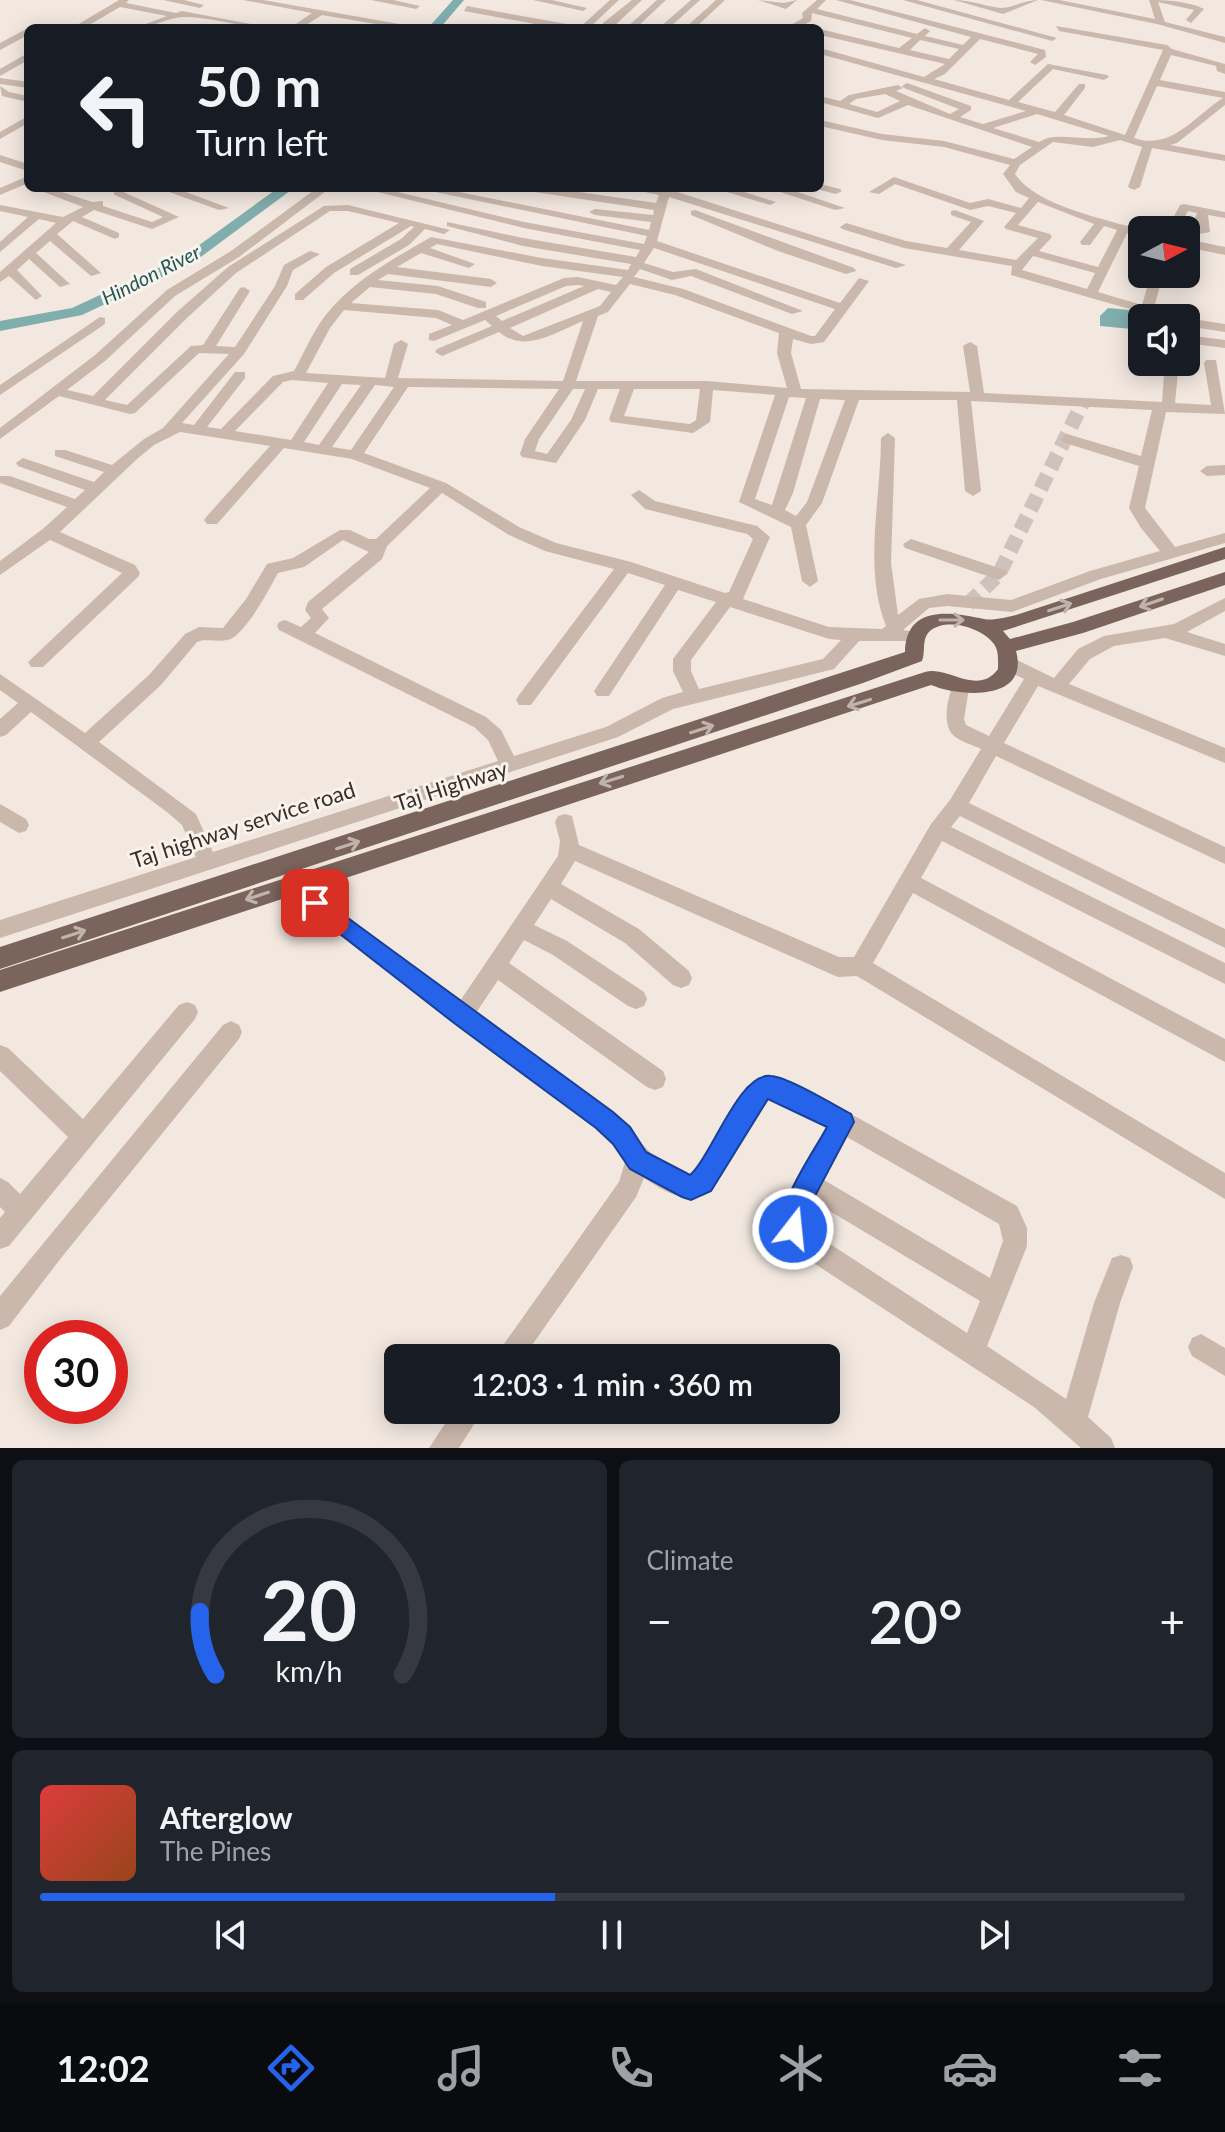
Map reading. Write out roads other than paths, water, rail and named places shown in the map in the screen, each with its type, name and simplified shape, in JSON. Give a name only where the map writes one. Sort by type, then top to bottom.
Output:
[{"type":"main road","points":[[0,981],[932,677],[960,688],[993,684],[1004,675],[1007,655],[985,627],[1017,622],[1225,553]]},
{"type":"main road","points":[[1007,655],[1076,628],[1225,578]]},
{"type":"main road","name":"Taj Highway","points":[[0,958],[500,796],[915,647],[929,623],[944,618],[960,618],[985,627]]},
{"type":"street","points":[[167,0],[211,7]]},
{"type":"street","points":[[302,22],[318,0]]},
{"type":"street","points":[[485,12],[500,0]]},
{"type":"street","points":[[519,24],[544,0],[568,2],[583,8]]},
{"type":"street","points":[[568,24],[593,0]]},
{"type":"street","points":[[588,24],[615,0]]},
{"type":"street","points":[[607,24],[638,0]]},
{"type":"street","points":[[635,24],[662,0]]},
{"type":"street","points":[[669,24],[696,0]]},
{"type":"street","points":[[695,24],[721,0]]},
{"type":"street","points":[[762,0],[786,6],[793,0]]},
{"type":"street","points":[[840,0],[1036,50],[1043,54],[1035,62]]},
{"type":"street","points":[[824,55],[910,0],[1145,53]]},
{"type":"street","points":[[949,0],[1015,16]]},
{"type":"street","points":[[958,0],[1003,11],[1034,0]]},
{"type":"street","points":[[1045,0],[1200,22]]},
{"type":"street","points":[[1156,17],[1156,0],[1200,9],[1200,34]]},
{"type":"street","points":[[1188,0],[1206,5]]},
{"type":"street","points":[[244,11],[254,1],[282,3],[302,22],[378,24]]},
{"type":"street","points":[[84,24],[122,2],[174,15],[238,24]]},
{"type":"street","points":[[356,23],[376,2]]},
{"type":"street","points":[[376,2],[416,6]]},
{"type":"street","points":[[376,2],[406,15]]},
{"type":"street","points":[[542,24],[568,2]]},
{"type":"street","points":[[816,4],[882,20],[914,41],[957,55]]},
{"type":"street","points":[[816,4],[872,27],[957,55]]},
{"type":"street","points":[[801,24],[808,19],[805,15],[816,4]]},
{"type":"street","points":[[302,22],[337,6]]},
{"type":"street","points":[[504,15],[514,8]]},
{"type":"street","points":[[467,9],[527,19],[539,24]]},
{"type":"street","points":[[603,10],[620,13]]},
{"type":"street","points":[[324,13],[356,23]]},
{"type":"street","points":[[149,24],[174,15]]},
{"type":"street","points":[[1156,17],[1225,40]]},
{"type":"street","points":[[824,33],[852,40],[914,41],[932,23]]},
{"type":"street","points":[[1045,23],[1055,33],[1167,48],[1168,51],[1219,64],[1223,67],[1220,69],[1225,71]]},
{"type":"street","points":[[0,47],[24,33]]},
{"type":"street","points":[[1036,50],[1055,33]]},
{"type":"street","points":[[841,105],[853,97],[930,80],[978,35]]},
{"type":"street","points":[[842,46],[942,72]]},
{"type":"street","points":[[1128,230],[1082,216],[1018,189],[1009,174],[1016,163],[1054,138],[1093,144],[1124,139],[1159,86],[1168,51]]},
{"type":"street","points":[[824,56],[893,76],[930,80],[1038,110],[1124,139],[1225,158]]},
{"type":"street","points":[[0,73],[24,58]]},
{"type":"street","points":[[1010,104],[1051,66],[1104,77]]},
{"type":"street","points":[[24,85],[2,84],[6,94],[24,98]]},
{"type":"street","points":[[907,86],[967,108],[951,118]]},
{"type":"street","points":[[1057,116],[1082,86]]},
{"type":"street","points":[[1159,86],[1225,97]]},
{"type":"street","points":[[824,90],[853,97]]},
{"type":"street","points":[[886,90],[906,102],[1040,146]]},
{"type":"street","points":[[1154,145],[1173,141],[1225,97]]},
{"type":"street","points":[[824,100],[878,115],[906,102]]},
{"type":"street","points":[[958,147],[982,128],[1038,110]]},
{"type":"street","points":[[0,136],[24,121]]},
{"type":"street","points":[[824,124],[882,137],[958,147],[1016,163]]},
{"type":"street","points":[[1134,187],[1154,145]]},
{"type":"street","points":[[0,158],[24,167]]},
{"type":"street","points":[[875,192],[894,180],[974,207],[988,202],[1023,212]]},
{"type":"street","points":[[824,188],[836,191]]},
{"type":"street","points":[[36,296],[4,273],[68,219],[93,206],[116,192],[173,217],[152,226],[93,206],[51,192]]},
{"type":"street","points":[[176,192],[223,208]]},
{"type":"street","points":[[0,435],[59,392],[171,293],[235,254],[319,192]]},
{"type":"street","points":[[334,192],[631,274],[811,340],[819,339],[863,281]]},
{"type":"street","points":[[376,192],[542,262],[631,274],[676,277],[692,272],[797,311]]},
{"type":"street","points":[[462,192],[662,201]]},
{"type":"street","points":[[569,192],[662,201],[900,265]]},
{"type":"street","points":[[641,192],[782,248],[850,271]]},
{"type":"street","points":[[734,192],[770,202]]},
{"type":"street","points":[[787,192],[839,208]]},
{"type":"street","points":[[297,377],[341,306],[368,283],[421,249],[482,194]]},
{"type":"street","points":[[482,194],[651,242],[844,308]]},
{"type":"street","points":[[1036,197],[1010,227],[1046,237],[1015,272],[1128,304]]},
{"type":"street","points":[[1225,200],[1225,206]]},
{"type":"street","points":[[368,283],[438,290],[484,310],[514,338],[524,340],[611,305],[651,242],[662,201]]},
{"type":"street","points":[[951,251],[978,221],[949,211],[958,203]]},
{"type":"street","points":[[1082,216],[1099,204]]},
{"type":"street","points":[[96,401],[232,270],[328,208],[341,206],[423,225],[651,242]]},
{"type":"street","points":[[1180,216],[1182,207],[1225,215]]},
{"type":"street","points":[[1204,210],[1201,218],[1204,232]]},
{"type":"street","points":[[3,212],[68,219],[115,235]]},
{"type":"street","points":[[0,248],[37,215]]},
{"type":"street","points":[[299,297],[330,270],[409,222]]},
{"type":"street","points":[[1086,242],[1101,223]]},
{"type":"street","points":[[354,272],[405,242],[423,225]]},
{"type":"street","points":[[846,227],[904,244],[1019,264]]},
{"type":"street","points":[[1090,295],[1123,229]]},
{"type":"street","points":[[49,234],[95,273]]},
{"type":"street","points":[[1200,246],[1225,251]]},
{"type":"street","points":[[421,249],[469,264]]},
{"type":"street","points":[[28,252],[64,284]]},
{"type":"street","points":[[1031,252],[1100,271]]},
{"type":"street","points":[[0,569],[49,533],[115,471],[170,428],[239,351],[288,268],[314,254]]},
{"type":"street","points":[[388,270],[491,283]]},
{"type":"street","points":[[442,352],[597,285],[631,274]]},
{"type":"street","points":[[434,337],[484,310],[564,282],[597,285]]},
{"type":"street","points":[[207,349],[244,291]]},
{"type":"street","points":[[341,306],[438,314],[462,324]]},
{"type":"street","points":[[592,315],[567,388],[532,439],[527,454],[551,460],[578,420],[593,386]]},
{"type":"street","points":[[0,391],[100,321]]},
{"type":"street","points":[[1200,324],[1225,328]]},
{"type":"street","points":[[787,333],[784,353],[789,394],[746,499],[749,504],[776,512],[798,524]]},
{"type":"street","points":[[1200,341],[1225,344]]},
{"type":"street","points":[[73,342],[141,357]]},
{"type":"street","points":[[355,455],[396,384],[401,344]]},
{"type":"street","points":[[970,346],[973,491]]},
{"type":"street","points":[[59,392],[130,410],[192,351],[239,351]]},
{"type":"street","points":[[224,435],[278,379],[297,377],[396,384],[567,388],[629,384],[707,385],[789,394],[971,397],[1222,410],[1211,363]]},
{"type":"street","points":[[197,430],[240,375]]},
{"type":"street","points":[[1170,376],[1137,508],[1146,524],[1171,553]]},
{"type":"street","points":[[121,377],[154,389]]},
{"type":"street","points":[[212,520],[289,443],[337,380]]},
{"type":"street","points":[[324,448],[370,382]]},
{"type":"street","points":[[629,384],[616,419],[693,429],[703,422],[707,385]]},
{"type":"street","points":[[776,512],[785,493],[814,395]]},
{"type":"street","points":[[810,581],[798,524],[814,503],[853,397]]},
{"type":"street","points":[[170,428],[324,448],[355,455],[441,486],[529,538],[731,599],[817,629],[854,635],[892,631],[925,603],[947,600],[1012,606],[1096,575],[1225,538]]},
{"type":"street","points":[[888,438],[890,464],[884,556],[886,609],[892,631],[915,647]]},
{"type":"street","points":[[1067,439],[1147,463]]},
{"type":"street","points":[[60,453],[115,471]]},
{"type":"street","points":[[23,463],[99,489]]},
{"type":"street","points":[[1207,471],[1225,470]]},
{"type":"street","points":[[5,479],[79,506]]},
{"type":"street","points":[[304,634],[321,618],[313,610],[314,606],[376,555],[380,544],[441,486]]},
{"type":"street","points":[[639,495],[650,505],[752,530],[762,537],[731,599],[682,659],[682,671],[694,696]]},
{"type":"street","points":[[37,662],[132,573],[49,533]]},
{"type":"street","points":[[86,743],[155,680],[191,638],[199,633],[228,633],[252,603],[273,568],[298,563],[340,535],[350,535],[366,545],[380,544]]},
{"type":"street","points":[[0,544],[18,556]]},
{"type":"street","points":[[911,544],[999,574]]},
{"type":"street","points":[[525,700],[625,566]]},
{"type":"street","points":[[603,691],[675,582]]},
{"type":"street","points":[[1057,686],[1084,654],[1110,640],[1168,633],[1191,624],[1225,604]]},
{"type":"street","points":[[285,626],[480,722],[495,735],[509,764]]},
{"type":"street","points":[[1076,628],[1110,640]]},
{"type":"street","points":[[1168,633],[1225,650]]},
{"type":"street","name":"Taj highway service road","points":[[0,929],[612,732],[668,703],[828,664],[854,635]]},
{"type":"street","points":[[1007,655],[1034,677],[1225,756]]},
{"type":"street","points":[[860,966],[938,830],[957,806],[1034,677]]},
{"type":"street","points":[[0,681],[189,820],[208,862]]},
{"type":"street","points":[[960,688],[955,719],[959,730],[1225,856]]},
{"type":"street","points":[[0,730],[28,704]]},
{"type":"street","points":[[957,806],[1225,939]]},
{"type":"street","points":[[0,812],[19,825]]},
{"type":"street","points":[[462,1016],[571,850],[565,822]]},
{"type":"street","points":[[938,830],[1225,974]]},
{"type":"street","points":[[571,850],[838,967],[860,966],[1225,1187]]},
{"type":"street","points":[[909,881],[1225,1051]]},
{"type":"street","points":[[547,886],[632,936],[681,978]]},
{"type":"street","points":[[315,903],[462,1016],[605,1120],[621,1135],[638,1160],[680,1184],[697,1187],[755,1094],[771,1087],[843,1122],[1008,1215],[1017,1236],[973,1350]]},
{"type":"street","points":[[519,927],[560,948],[636,999]]},
{"type":"street","points":[[494,965],[655,1079]]},
{"type":"street","points":[[0,1237],[187,1012]]},
{"type":"street","points":[[0,1317],[52,1249],[231,1032]]},
{"type":"street","points":[[0,1056],[84,1136]]},
{"type":"street","points":[[843,1122],[807,1184],[792,1220],[798,1238],[973,1350],[1073,1421],[1101,1448]]},
{"type":"street","points":[[517,1344],[628,1189],[638,1160]]},
{"type":"street","points":[[807,1184],[995,1295]]},
{"type":"street","points":[[0,1190],[21,1212]]},
{"type":"street","points":[[1073,1421],[1107,1303],[1121,1267]]},
{"type":"street","points":[[1201,1347],[1225,1363]]},
{"type":"street","points":[[443,1448],[460,1424]]},
{"type":"water","points":[[1108,308],[1128,310],[1128,329],[1100,326],[1100,316]]},
{"type":"waterway","name":"Hindon River","points":[[438,24],[459,0]]},
{"type":"waterway","name":"Hindon River","points":[[0,326],[76,312],[189,259],[281,192]]},
{"type":"tunnel","points":[[968,604],[999,574],[1083,402]]}]
